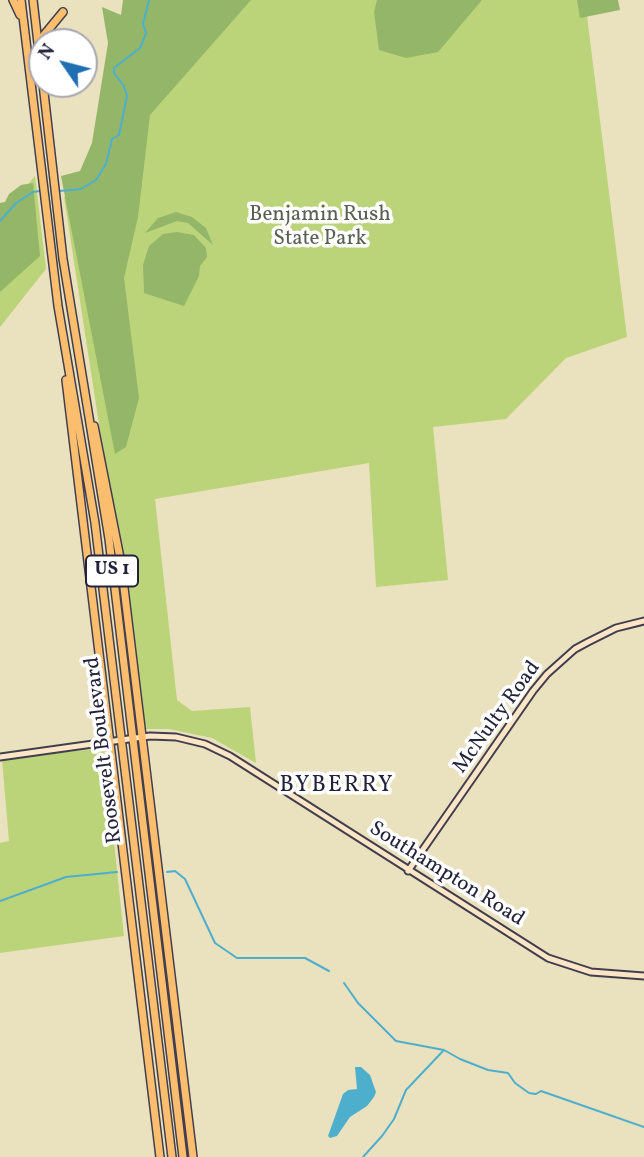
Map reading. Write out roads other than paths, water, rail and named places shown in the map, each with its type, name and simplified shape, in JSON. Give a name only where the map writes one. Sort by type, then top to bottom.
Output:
[{"type":"highway","points":[[13,0],[23,24]]},
{"type":"highway","name":"US 1","points":[[21,0],[23,24]]},
{"type":"highway","points":[[33,0],[36,28]]},
{"type":"highway","points":[[49,28],[64,12]]},
{"type":"highway","name":"Roosevelt Boulevard","points":[[23,24],[64,341],[94,523],[172,1157]]},
{"type":"highway","name":"Roosevelt Boulevard","points":[[44,98],[67,283],[106,520],[183,1157]]},
{"type":"highway","name":"Roosevelt Boulevard","points":[[64,341],[67,387],[160,1157]]},
{"type":"highway","name":"Roosevelt Boulevard","points":[[88,404],[102,453],[118,541],[193,1157]]},
{"type":"highway","points":[[146,853],[162,896]]},
{"type":"highway","points":[[130,908],[135,855]]},
{"type":"street","name":"McNulty Road","points":[[408,871],[547,674],[575,649],[616,628],[644,621]]},
{"type":"street","name":"Southampton Road","points":[[0,757],[142,737],[176,737],[198,741],[218,749],[548,958],[591,972],[644,976]]},
{"type":"water","points":[[355,1067],[361,1067],[370,1075],[376,1092],[367,1106],[350,1117],[337,1136],[330,1138],[328,1136],[343,1094],[357,1089]]},
{"type":"waterway","points":[[59,191],[81,189],[96,180],[106,164],[112,139],[119,135],[127,96],[124,86],[114,73],[114,68],[140,48],[146,33],[143,24],[149,0]]},
{"type":"waterway","points":[[0,221],[16,203],[33,192],[40,191]]},
{"type":"waterway","points":[[167,872],[175,871],[185,879],[215,943],[237,958],[305,958],[329,971]]},
{"type":"waterway","points":[[0,901],[66,877],[117,872]]},
{"type":"waterway","points":[[344,983],[358,1003],[396,1041],[444,1050],[488,1070],[508,1073],[515,1083],[529,1093],[536,1094],[541,1091],[644,1127]]},
{"type":"waterway","points":[[363,1157],[394,1119],[406,1090],[443,1051]]},
{"type":"district","name":"BYBERRY","points":[[337,787]]},
{"type":"park label","name":"Benjamin Rush State Park","points":[[320,228]]}]
